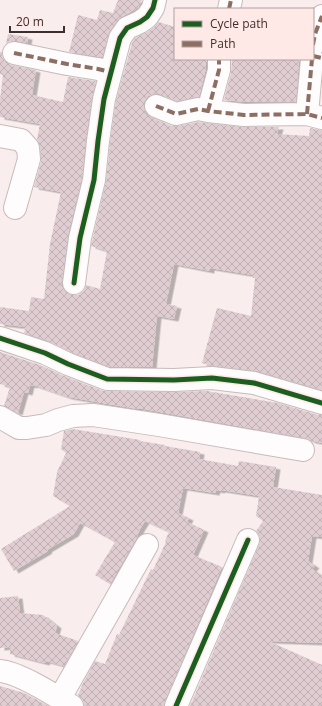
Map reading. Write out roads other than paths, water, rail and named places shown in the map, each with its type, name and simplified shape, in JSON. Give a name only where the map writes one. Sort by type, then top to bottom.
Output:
[{"type":"street","points":[[74,283],[80,238],[94,180],[103,106],[120,38],[128,28],[147,17],[153,8],[155,0]]},
{"type":"street","points":[[314,40],[322,16]]},
{"type":"street","points":[[14,53],[111,72]]},
{"type":"street","points":[[208,111],[219,70],[219,60]]},
{"type":"street","points":[[156,106],[176,114],[198,109],[244,115],[314,116],[312,60]]},
{"type":"street","points":[[0,136],[21,140],[28,148],[29,159],[15,208]]},
{"type":"street","points":[[0,338],[45,352],[68,364],[107,379],[174,380],[212,378],[254,383],[322,403]]},
{"type":"street","points":[[0,417],[19,428],[27,428],[46,425],[73,416],[93,415],[303,450]]},
{"type":"street","points":[[176,706],[248,540]]},
{"type":"street","points":[[0,671],[23,678],[66,702],[147,545]]}]
